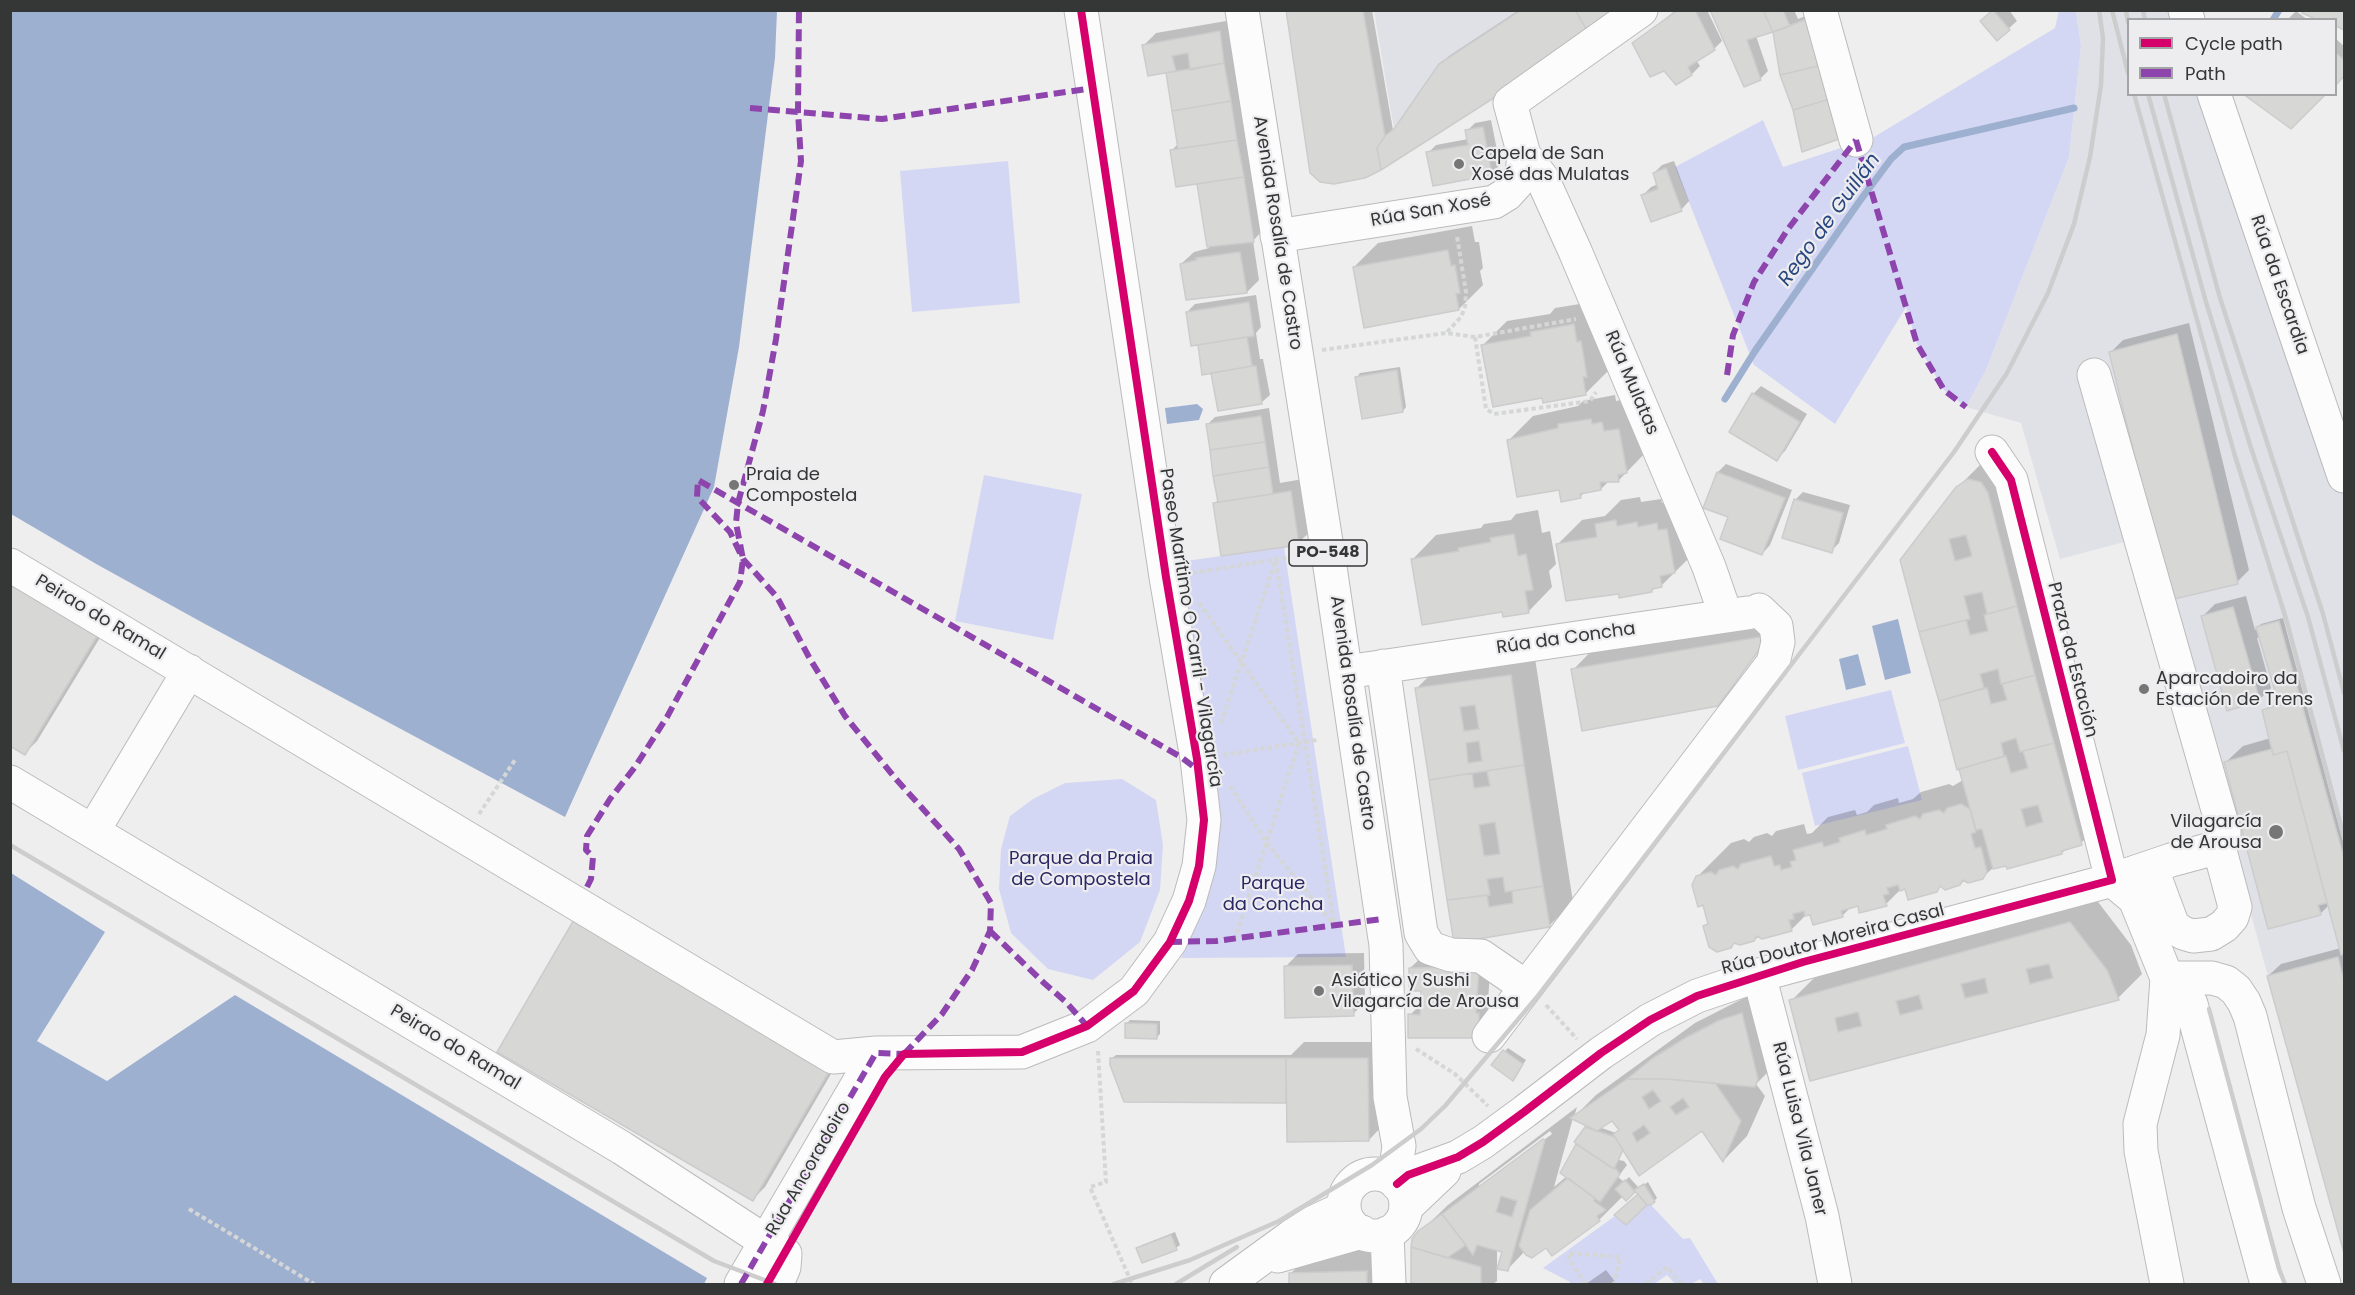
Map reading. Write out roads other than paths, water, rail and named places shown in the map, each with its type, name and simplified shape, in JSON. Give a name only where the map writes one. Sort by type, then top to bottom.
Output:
[{"type":"street","name":"Paseo Marítimo O Carril - Vilagarcía","points":[[876,1053],[1022,1052],[1087,1026],[1134,991],[1170,942],[1189,901],[1199,866],[1204,820],[1173,576],[1081,10]]},
{"type":"street","name":"Avenida Rosalía de Castro","points":[[1242,10],[1346,672],[1386,945],[1390,1097],[1399,1146],[1397,1161],[1380,1203]]},
{"type":"street","points":[[1524,155],[1510,103],[1641,10]]},
{"type":"street","points":[[1820,10],[1856,140]]},
{"type":"street","name":"Rúa da Escardia","points":[[2215,96],[2344,476]]},
{"type":"street","name":"Rúa San Xosé","points":[[1277,236],[1494,202],[1507,194],[1516,184],[1522,173],[1524,155]]},
{"type":"street","name":"Rúa Mulatas","points":[[1524,155],[1542,178],[1575,252],[1709,567],[1726,616]]},
{"type":"street","points":[[2094,375],[2224,831],[2224,838],[2219,847],[2235,907],[2232,917],[2224,926],[2211,933],[2193,936],[2183,933],[2173,926],[2157,883],[2150,877],[2124,877],[2167,978],[2191,1004],[2267,1284]]},
{"type":"street","name":"Praza da Estación","points":[[1992,452],[2011,480],[2124,877]]},
{"type":"street","name":"Peirao do Ramal","points":[[10,565],[833,1057],[876,1053]]},
{"type":"street","name":"Rúa da Concha","points":[[1346,672],[1773,608],[1778,642],[1773,663],[1526,987]]},
{"type":"street","points":[[1383,666],[1421,933],[1430,948],[1451,956],[1481,956],[1526,987],[1489,1036]]},
{"type":"street","points":[[93,831],[189,671]]},
{"type":"street","name":"Peirao do Ramal","points":[[10,782],[622,1148],[785,1254],[784,1267],[777,1284]]},
{"type":"street","name":"Rúa Doutor Moreira Casal","points":[[1226,1284],[1253,1274],[1380,1203],[1408,1175],[1458,1157],[1524,1113],[1593,1058],[1650,1020],[1697,996],[1759,975],[2124,877],[2171,860],[2219,847]]},
{"type":"street","points":[[1386,945],[1406,943],[1421,933]]},
{"type":"street","name":"Rúa Luisa Vila Janer","points":[[1759,975],[1822,1216],[1835,1284]]},
{"type":"street","points":[[2167,978],[2163,1035],[2140,1133],[2141,1151],[2167,1284]]},
{"type":"street","points":[[2167,978],[2212,978],[2226,982],[2236,990],[2244,1002],[2250,1016],[2299,1208],[2324,1284]]},
{"type":"street","name":"Rúa Ancoradoiro","points":[[741,1284],[876,1053]]},
{"type":"street","points":[[1380,1203],[1389,1284]]},
{"type":"waterway","name":"Rego de Guillán","points":[[2274,18],[2279,10]]},
{"type":"waterway","name":"Rego de Guillán","points":[[1725,399],[1755,351],[1859,202],[1891,159],[1904,147],[2074,108]]},
{"type":"railway","points":[[1114,1284],[1190,1260],[1279,1221],[1372,1165],[1421,1129],[1445,1106],[1537,997],[1954,452],[2007,373],[2048,293],[2074,224],[2090,157],[2101,85],[2103,38],[2099,10]]},
{"type":"railway","points":[[2112,10],[2127,69]]},
{"type":"railway","points":[[2126,10],[2127,18]]},
{"type":"railway","points":[[2143,10],[2145,18]]},
{"type":"railway","points":[[2135,96],[2235,456],[2287,622],[2344,837]]},
{"type":"railway","points":[[2149,96],[2206,302],[2251,448],[2308,617],[2344,751]]},
{"type":"railway","points":[[2165,96],[2220,298],[2323,614],[2344,693]]},
{"type":"railway","points":[[10,845],[714,1261],[775,1284]]},
{"type":"railway","points":[[2209,1009],[2285,1284]]},
{"type":"railway","points":[[1176,1284],[1237,1247]]},
{"type":"place","name":"Capela de San Xosé das Mulatas","points":[[1459,164]]},
{"type":"place","name":"Praia de Compostela","points":[[734,485]]},
{"type":"place","name":"Aparcadoiro da Estación de Trens","points":[[2144,689]]},
{"type":"place","name":"Vilagarcía de Arousa","points":[[2276,832]]},
{"type":"place","name":"Asiático y Sushi Vilagarcía de Arousa","points":[[1319,991]]},
{"type":"park label","name":"Parque da Praia de Compostela","points":[[1081,869]]},
{"type":"park label","name":"Parque da Concha","points":[[1273,894]]}]
